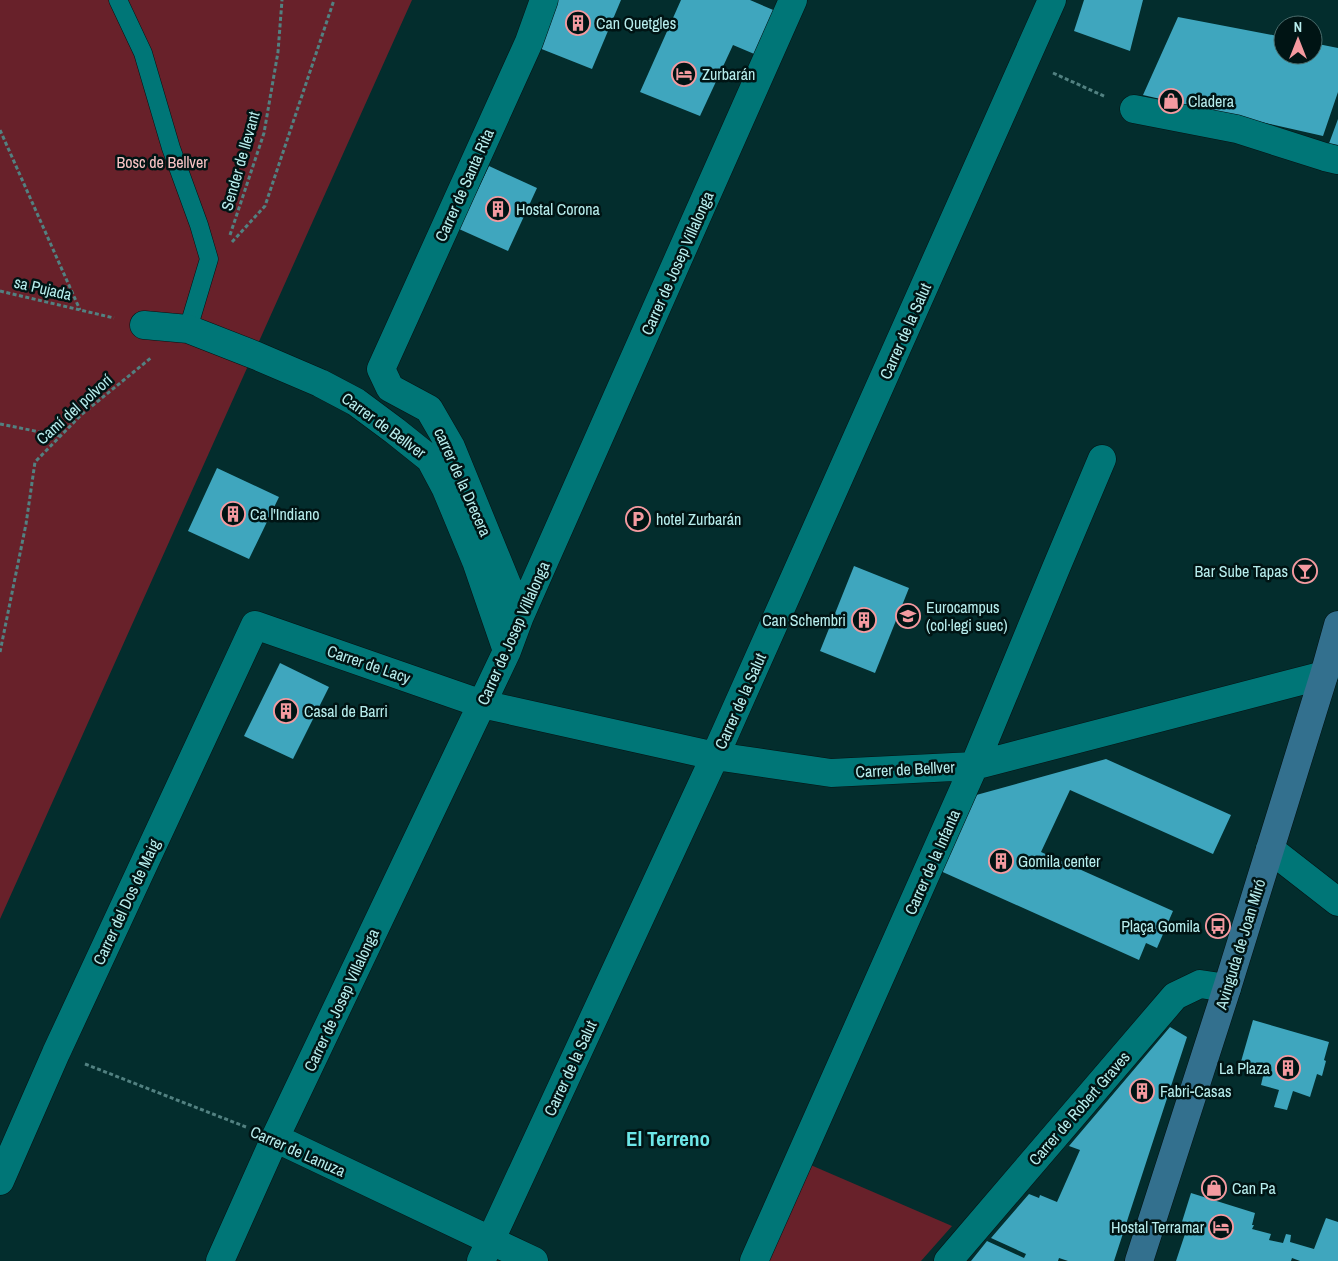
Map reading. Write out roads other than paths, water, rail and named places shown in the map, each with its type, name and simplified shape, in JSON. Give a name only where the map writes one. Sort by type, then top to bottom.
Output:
[{"type":"street","name":"Carrer de Santa Rita","points":[[381,369],[529,42],[544,0]]},
{"type":"street","name":"Carrer de Josep Villalonga","points":[[220,1261],[275,1138],[507,651],[520,616],[794,0]]},
{"type":"street","name":"Carrer de la Salut","points":[[485,1251],[715,756],[1052,0]]},
{"type":"street","points":[[1134,109],[1236,129],[1325,158],[1338,160]]},
{"type":"street","name":"Carrer de Bellver","points":[[144,325],[188,329],[320,383],[356,402],[395,430],[430,459],[446,489],[476,561],[507,651]]},
{"type":"street","name":"carrer de la Drecera","points":[[381,369],[390,388],[429,409],[451,447],[520,616]]},
{"type":"street","name":"Carrer de la Infanta","points":[[754,1261],[974,766],[1102,459]]},
{"type":"street","name":"Carrer de Lacy","points":[[256,625],[482,704]]},
{"type":"street","name":"Carrer del Dos de Maig","points":[[0,1181],[56,1053],[256,625]]},
{"type":"street","name":"Avinguda de Joan Miró","points":[[1139,1261],[1227,988],[1338,625]]},
{"type":"street","name":"Carrer de Bellver","points":[[482,704],[715,756],[831,773],[974,766],[1324,675]]},
{"type":"street","points":[[1270,848],[1338,902]]},
{"type":"street","name":"Carrer de Robert Graves","points":[[948,1261],[1175,996],[1200,984],[1227,988]]},
{"type":"street","name":"Carrer de Lanuza","points":[[275,1138],[485,1251],[534,1261]]},
{"type":"lane","points":[[118,0],[143,53],[171,148],[199,225],[209,259],[188,329]]},
{"type":"place","name":"Can Quetgles","points":[[578,23]]},
{"type":"place","name":"Zurbarán","points":[[684,74]]},
{"type":"place","name":"Cladera","points":[[1171,101]]},
{"type":"place","name":"Hostal Corona","points":[[498,209]]},
{"type":"place","name":"Ca l'Indiano","points":[[233,514]]},
{"type":"place","name":"hotel Zurbarán","points":[[638,519]]},
{"type":"place","name":"Bar Sube Tapas","points":[[1305,571]]},
{"type":"place","name":"Eurocampus (col·legi suec)","points":[[908,616]]},
{"type":"place","name":"Can Schembri","points":[[864,620]]},
{"type":"place","name":"Casal de Barri","points":[[286,711]]},
{"type":"place","name":"Gomila center","points":[[1001,861]]},
{"type":"place","name":"Plaça Gomila","points":[[1218,926]]},
{"type":"place","name":"La Plaza","points":[[1288,1068]]},
{"type":"place","name":"Fabri-Casas","points":[[1142,1091]]},
{"type":"place","name":"Can Pa","points":[[1214,1188]]},
{"type":"place","name":"Hostal Terramar","points":[[1221,1227]]},
{"type":"district","name":"El Terreno","points":[[668,1138]]},
{"type":"park label","name":"Bosc de Bellver","points":[[162,162]]}]
